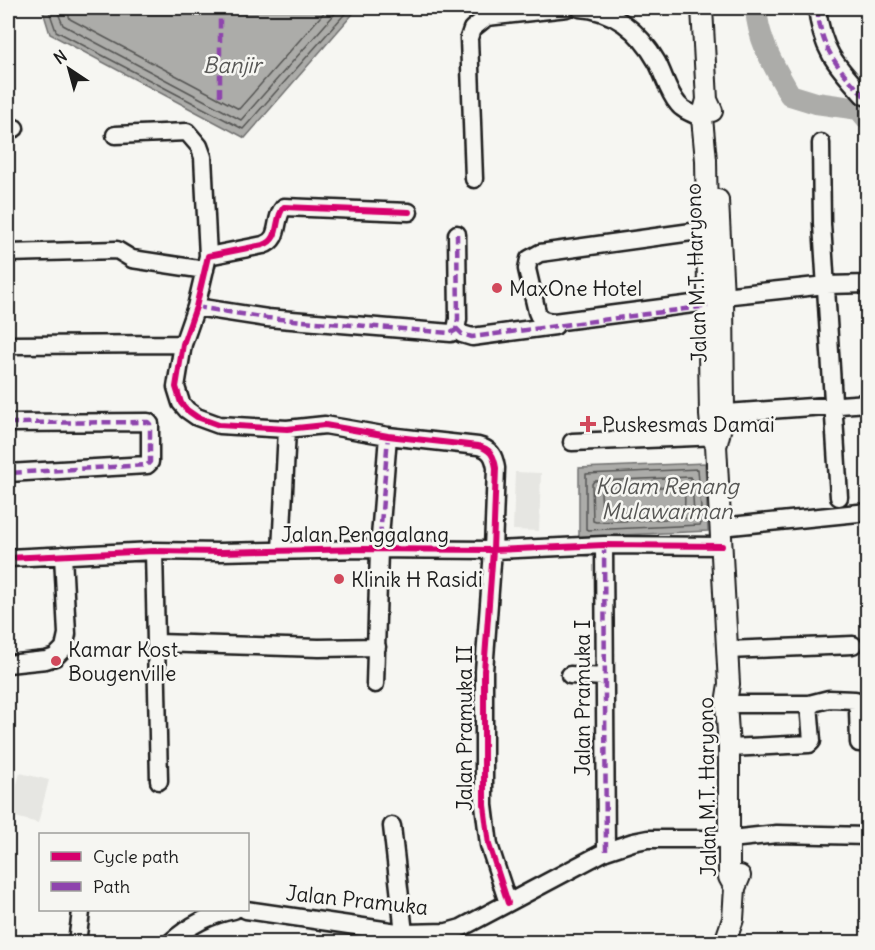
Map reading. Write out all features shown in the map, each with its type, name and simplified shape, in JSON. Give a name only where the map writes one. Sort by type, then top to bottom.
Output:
[{"type":"main road","name":"Jalan M.T. Haryono","points":[[702,8],[708,111],[716,439],[728,650],[729,684],[726,703],[734,747]]},
{"type":"main road","name":"Jalan M.T. Haryono","points":[[708,111],[706,230],[713,301]]},
{"type":"main road","name":"Jalan M.T. Haryono","points":[[725,942],[733,919],[735,888],[729,877],[735,838],[734,747],[737,704],[729,684]]},
{"type":"main road","name":"Jalan M.T. Haryono","points":[[733,919],[740,942]]},
{"type":"street","points":[[474,178],[470,38],[472,29],[487,17],[567,8]]},
{"type":"street","points":[[579,8],[600,11],[612,16],[637,34],[656,62],[678,104],[708,111]]},
{"type":"street","points":[[817,8],[819,29],[831,58],[864,96]]},
{"type":"street","points":[[115,135],[187,132],[199,146],[202,157],[206,263],[196,307],[183,344],[176,387],[181,403],[187,410],[197,417],[219,425],[287,429],[325,425],[388,436],[379,550],[375,684]]},
{"type":"street","points":[[821,143],[822,224],[839,496]]},
{"type":"street","points":[[8,253],[117,250],[132,258],[206,263],[271,242],[276,232],[279,214],[284,207],[409,212]]},
{"type":"street","points":[[706,230],[540,253],[529,260],[527,269],[537,312],[542,320],[547,321],[554,322],[713,301]]},
{"type":"street","points":[[196,307],[267,318],[452,333],[458,320],[457,234]]},
{"type":"street","points":[[456,328],[462,334],[472,337],[826,285],[867,284]]},
{"type":"street","points":[[8,345],[183,344]]},
{"type":"street","points":[[717,414],[867,403]]},
{"type":"street","points":[[8,423],[148,422],[150,424],[150,462],[147,465],[8,473]]},
{"type":"street","points":[[281,550],[287,429]]},
{"type":"street","name":"Jalan Pramuka II","points":[[388,436],[463,443],[487,448],[494,457],[496,468],[493,550],[484,671],[484,805],[489,845],[508,903]]},
{"type":"street","points":[[572,442],[716,439]]},
{"type":"street","name":"Jalan Penggalang","points":[[8,558],[154,550],[220,552],[493,550],[604,545],[722,537],[867,512]]},
{"type":"street","name":"Jalan Pramuka I","points":[[604,545],[606,851]]},
{"type":"street","points":[[154,550],[158,642],[159,781]]},
{"type":"street","points":[[8,664],[46,660],[55,657],[64,648],[67,634],[63,555]]},
{"type":"street","points":[[158,642],[376,648]]},
{"type":"street","points":[[728,650],[853,645]]},
{"type":"street","points":[[570,675],[604,677]]},
{"type":"street","points":[[737,704],[808,704],[829,699],[849,698],[855,700],[858,710],[859,743]]},
{"type":"street","points":[[734,747],[811,744],[808,704]]},
{"type":"street","points":[[392,826],[404,933]]},
{"type":"street","name":"Jalan Pramuka","points":[[249,909],[404,933],[447,932],[461,928],[606,851],[633,842],[648,839],[735,838],[777,834],[867,836]]},
{"type":"street","points":[[171,942],[204,920],[225,911]]},
{"type":"street","points":[[77,942],[81,912]]},
{"type":"shaded area","points":[[515,472],[541,473],[539,531],[513,530]]},
{"type":"shaded area","points":[[20,773],[49,780],[38,823],[8,815]]},
{"type":"water","name":"Banjir","points":[[42,8],[358,8],[245,138],[50,34]]},
{"type":"water","name":"Kolam Renang Mulawarman","points":[[705,463],[708,531],[579,537],[579,468]]},
{"type":"waterway","points":[[756,8],[763,42],[790,95],[816,103],[859,109],[868,120]]},
{"type":"marked path","points":[[220,8],[220,96]]},
{"type":"marked path","points":[[817,8],[827,47],[838,66],[864,96]]},
{"type":"marked path","points":[[196,307],[267,318],[451,333],[456,330],[458,319],[457,234]]},
{"type":"marked path","points":[[456,328],[462,334],[472,337],[708,306]]},
{"type":"marked path","points":[[8,423],[148,422],[150,424],[150,462],[147,465],[8,473]]},
{"type":"marked path","points":[[379,550],[388,436]]},
{"type":"marked path","points":[[604,545],[606,851]]},
{"type":"cycle path","points":[[409,212],[284,207],[275,234],[269,242],[208,256],[196,307],[183,344],[176,387],[181,403],[187,410],[197,417],[219,425],[287,429],[325,425],[388,436],[478,446],[491,453],[496,468],[493,550],[484,671],[484,805],[489,845],[508,903]]},
{"type":"cycle path","points":[[8,558],[154,551],[493,550],[604,545],[722,546]]},
{"type":"place","name":"MaxOne Hotel","points":[[497,288]]},
{"type":"place","name":"Puskesmas Damai","points":[[588,424]]},
{"type":"place","name":"Klinik H Rasidi","points":[[339,579]]},
{"type":"place","name":"Kamar Kost Bougenville","points":[[56,661]]}]
